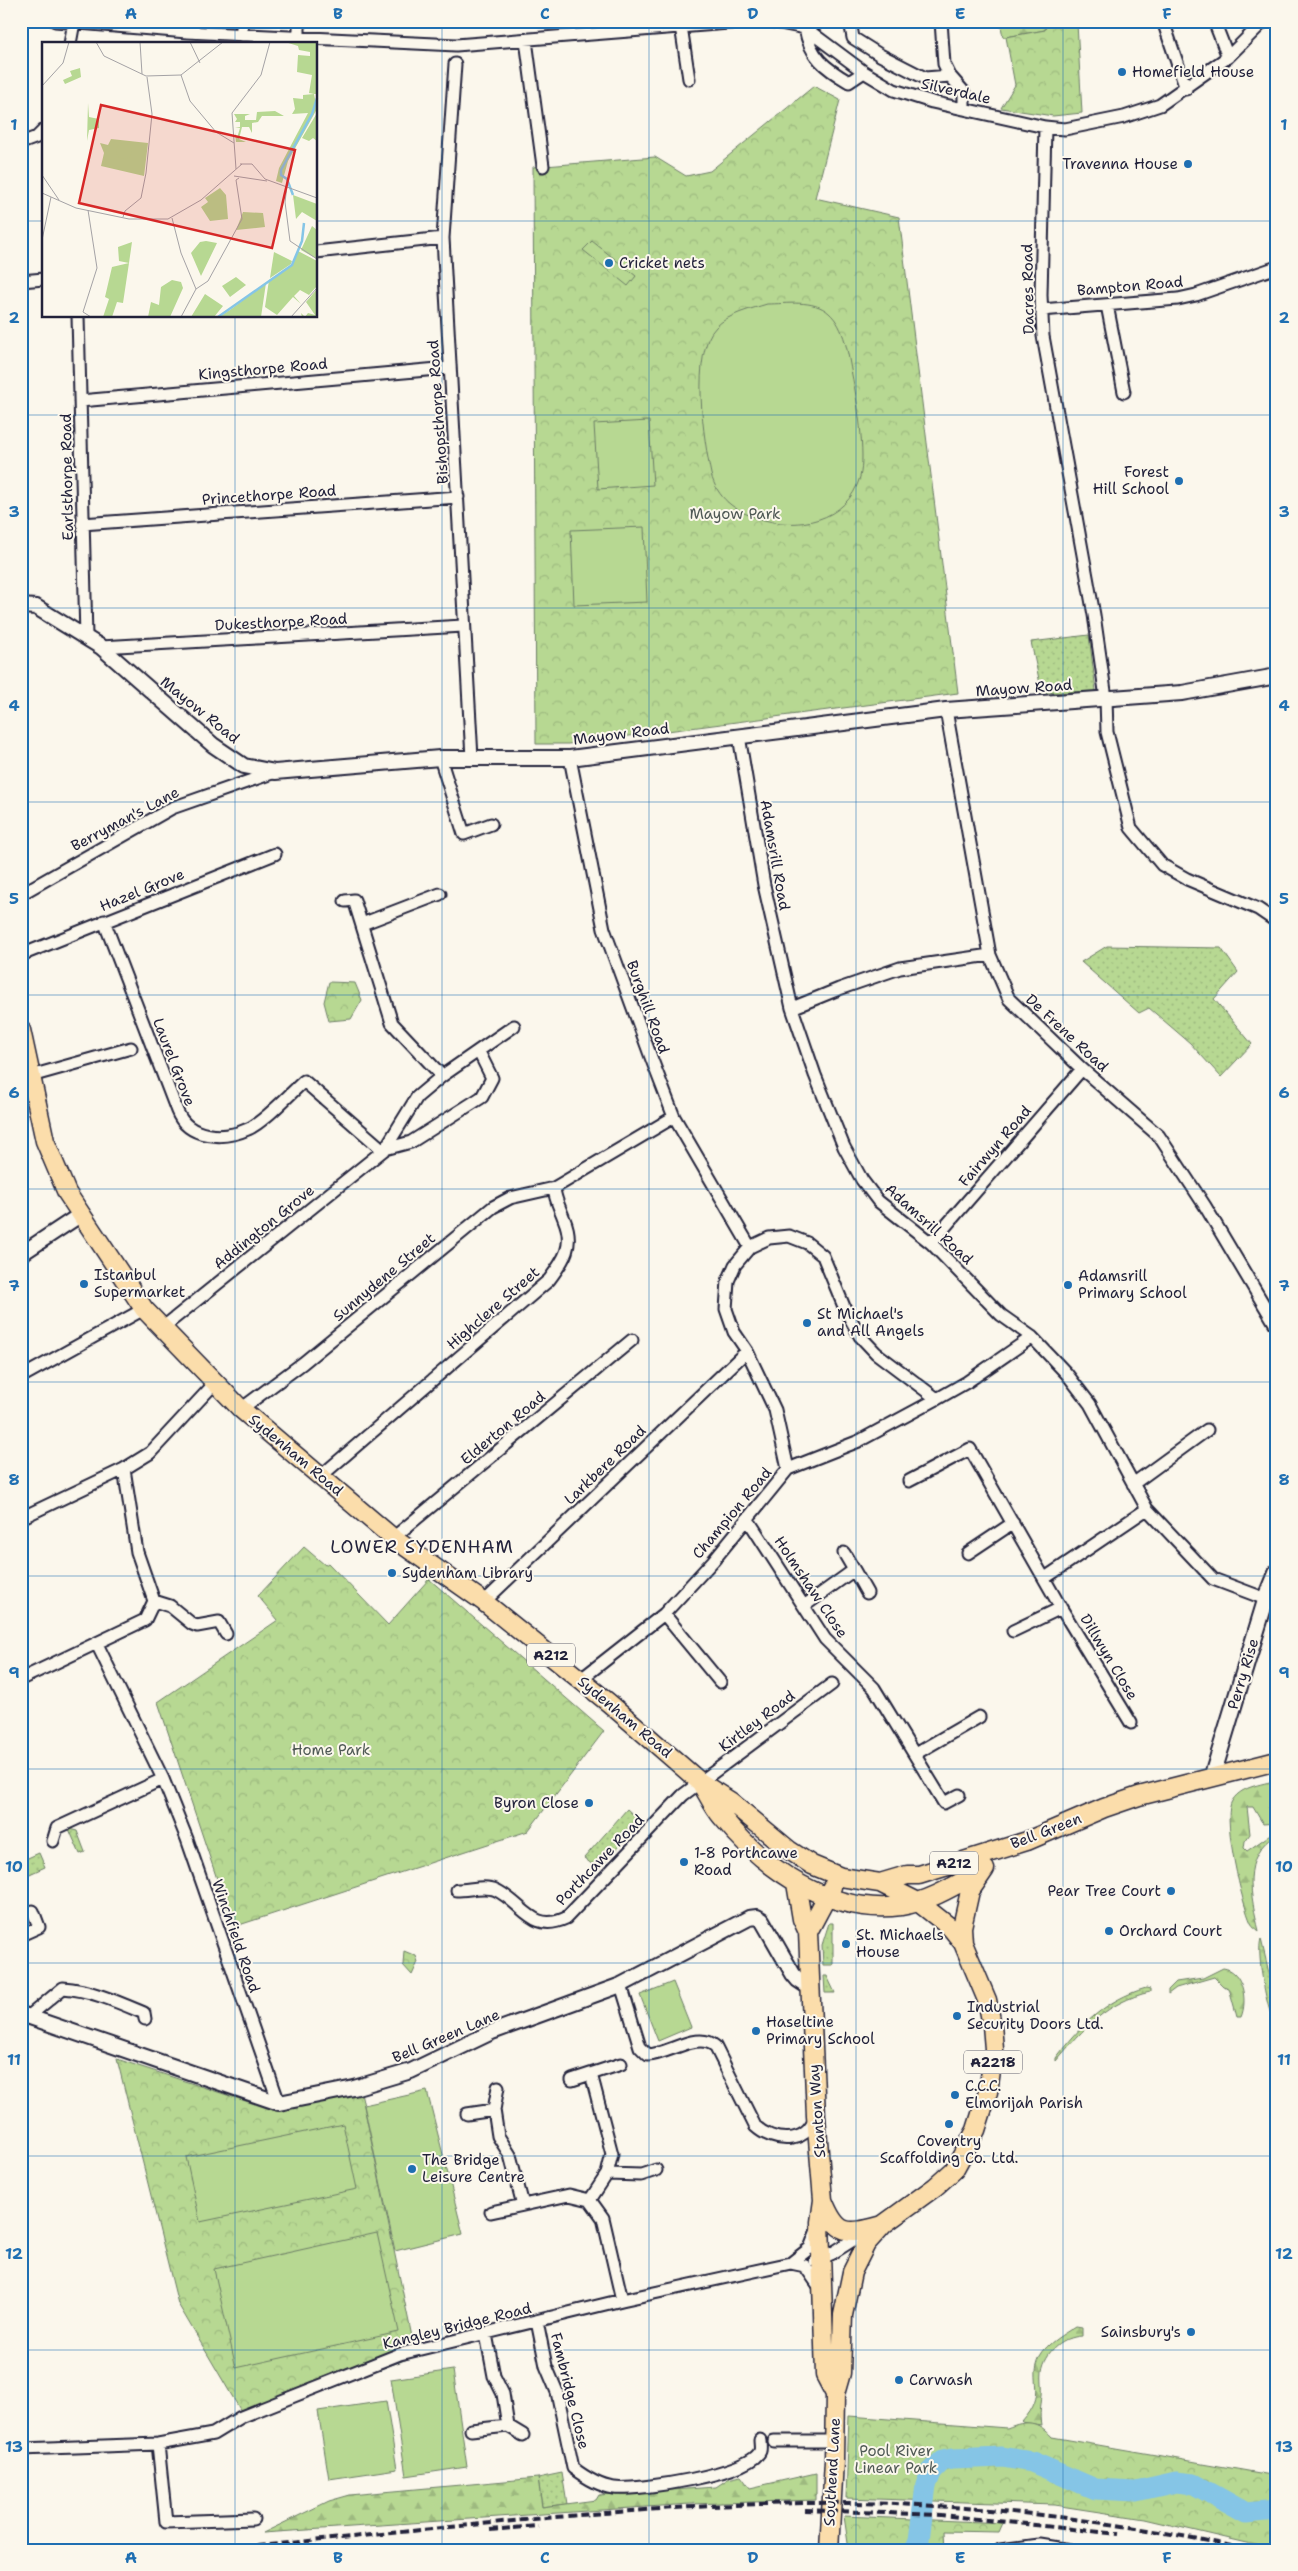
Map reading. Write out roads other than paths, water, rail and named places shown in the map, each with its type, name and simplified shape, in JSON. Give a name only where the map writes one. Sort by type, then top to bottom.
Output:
[{"type":"main road","name":"Sydenham Road","points":[[21,1030],[45,1141],[60,1181],[80,1215],[144,1309],[161,1329],[241,1409],[393,1538],[484,1602],[580,1680],[700,1782],[730,1801],[789,1850],[812,1865],[835,1875]]},
{"type":"main road","name":"Perry Rise","points":[[1212,1777],[1266,1599],[1277,1572]]},
{"type":"main road","name":"A212","points":[[1212,1777],[1277,1761]]},
{"type":"main road","name":"Bell Green","points":[[880,1883],[907,1875],[919,1874],[1027,1841],[1104,1808],[1212,1777]]},
{"type":"main road","name":"Sydenham Road","points":[[700,1782],[721,1816],[758,1856],[796,1883],[826,1896],[864,1906],[902,1906],[918,1902],[958,1884],[985,1869]]},
{"type":"main road","name":"A212","points":[[985,1869],[1027,1841]]},
{"type":"main road","name":"Southend Lane","points":[[963,1943],[962,1927],[970,1890],[985,1869]]},
{"type":"main road","name":"A212","points":[[835,1875],[880,1883]]},
{"type":"main road","name":"Stanton Way","points":[[808,1932],[835,1875]]},
{"type":"main road","name":"Stanton Way","points":[[796,1883],[802,1919],[808,1932],[816,2116],[823,2200],[813,2263]]},
{"type":"main road","name":"Southend Lane","points":[[829,2550],[835,2394],[841,2373],[843,2315],[852,2272],[866,2244],[884,2224],[935,2187],[954,2170],[969,2146],[983,2111],[992,2070],[992,2025],[987,2000],[963,1943],[951,1928],[918,1902],[880,1883]]},
{"type":"main road","name":"Southend Lane","points":[[823,2200],[832,2222],[840,2230],[854,2232],[884,2224]]},
{"type":"main road","name":"Southend Lane","points":[[813,2263],[825,2312],[825,2375],[835,2394]]},
{"type":"street","points":[[55,21],[175,26],[187,38],[242,35],[456,45],[754,21]]},
{"type":"street","points":[[242,21],[242,35]]},
{"type":"street","points":[[299,21],[299,39]]},
{"type":"street","name":"Silverdale","points":[[770,21],[805,28],[864,72],[894,90],[964,109],[1045,127]]},
{"type":"street","points":[[850,21],[853,38],[880,55],[925,78],[950,76]]},
{"type":"street","points":[[941,21],[944,64],[950,76],[964,92],[964,109]]},
{"type":"street","points":[[1163,21],[1186,89]]},
{"type":"street","points":[[1214,21],[1228,57]]},
{"type":"street","points":[[1045,127],[1071,128],[1147,111],[1186,89],[1228,57],[1264,21]]},
{"type":"street","points":[[70,42],[74,22]]},
{"type":"street","points":[[680,26],[689,79]]},
{"type":"street","points":[[805,28],[808,44],[825,68],[849,82],[864,72]]},
{"type":"street","points":[[526,40],[543,166]]},
{"type":"street","name":"Bishopsthorpe Road","points":[[455,64],[443,238],[449,368],[458,497],[463,626],[472,758]]},
{"type":"street","name":"Dacres Road","points":[[1045,127],[1041,310],[1057,419],[1094,615],[1106,698],[1107,732],[1131,828],[1162,866],[1176,874],[1258,909],[1277,922]]},
{"type":"street","points":[[21,143],[37,137],[42,132]]},
{"type":"street","points":[[318,252],[443,238]]},
{"type":"street","name":"Bampton Road","points":[[1041,310],[1196,295],[1277,267]]},
{"type":"street","points":[[21,281],[42,279]]},
{"type":"street","points":[[1107,305],[1124,392]]},
{"type":"street","name":"Earlsthorpe Road","points":[[78,318],[86,637]]},
{"type":"street","name":"Kingsthorpe Road","points":[[80,401],[449,368]]},
{"type":"street","name":"Princethorpe Road","points":[[82,524],[458,497]]},
{"type":"street","name":"Mayow Road","points":[[21,606],[36,607],[86,637],[213,745],[244,766],[276,772],[440,758],[570,758],[946,710],[1182,694],[1277,676]]},
{"type":"street","name":"Dukesthorpe Road","points":[[101,648],[463,626]]},
{"type":"street","name":"De Frene Road","points":[[946,710],[990,955],[1009,999],[1082,1069],[1159,1136],[1205,1206],[1277,1328]]},
{"type":"street","name":"Adamsrill Road","points":[[739,736],[764,885],[792,1008],[818,1084],[844,1147],[862,1180],[878,1201],[931,1243],[1001,1315],[1032,1337],[1067,1374],[1090,1404],[1147,1509],[1213,1578],[1266,1599]]},
{"type":"street","points":[[440,758],[464,834],[491,824]]},
{"type":"street","name":"Burghill Road","points":[[570,758],[604,929],[674,1116],[750,1247]]},
{"type":"street","name":"Berryman's Lane","points":[[21,894],[172,808],[276,772]]},
{"type":"street","name":"Hazel Grove","points":[[21,955],[275,854]]},
{"type":"street","points":[[362,924],[440,894]]},
{"type":"street","points":[[345,900],[354,900],[392,1023],[442,1076]]},
{"type":"street","name":"Laurel Grove","points":[[104,921],[179,1117],[188,1126],[208,1136],[250,1129],[304,1081],[384,1150]]},
{"type":"street","points":[[792,1008],[900,968],[990,955]]},
{"type":"street","points":[[479,1052],[514,1026]]},
{"type":"street","points":[[31,1076],[131,1048]]},
{"type":"street","name":"Addington Grove","points":[[161,1329],[384,1150],[417,1097],[442,1076],[479,1052],[492,1078],[482,1097],[411,1142],[384,1150]]},
{"type":"street","name":"Fairwyn Road","points":[[931,1243],[1082,1069]]},
{"type":"street","points":[[554,1188],[674,1116]]},
{"type":"street","name":"Sunnydene Street","points":[[241,1409],[303,1363],[493,1206],[510,1198],[554,1188]]},
{"type":"street","name":"Highclere Street","points":[[321,1476],[549,1280],[566,1257],[569,1246],[569,1231],[556,1201],[554,1188]]},
{"type":"street","points":[[21,1254],[80,1215]]},
{"type":"street","points":[[788,1469],[775,1410],[747,1350],[734,1332],[726,1309],[728,1281],[735,1265],[750,1247],[769,1238],[789,1236],[807,1243],[822,1256],[845,1309],[860,1336],[886,1362],[937,1399]]},
{"type":"street","points":[[21,1377],[144,1309]]},
{"type":"street","name":"Champion Road","points":[[580,1680],[664,1614],[712,1561],[788,1469],[859,1441],[937,1399],[967,1382],[1032,1337]]},
{"type":"street","name":"Elderton Road","points":[[393,1538],[632,1340]]},
{"type":"street","name":"Larkbere Road","points":[[484,1602],[747,1350]]},
{"type":"street","points":[[21,1518],[124,1468],[150,1453],[215,1383]]},
{"type":"street","points":[[1133,1484],[1207,1430]]},
{"type":"street","name":"Dillwyn Close","points":[[909,1481],[970,1450],[1061,1608],[1132,1723]]},
{"type":"street","points":[[21,1678],[145,1620],[154,1601],[137,1552],[124,1468]]},
{"type":"street","points":[[1045,1578],[1147,1509]]},
{"type":"street","name":"Holmshaw Close","points":[[747,1518],[824,1639],[874,1688],[944,1803],[958,1795]]},
{"type":"street","points":[[968,1553],[1013,1523]]},
{"type":"street","points":[[844,1553],[868,1592]]},
{"type":"street","points":[[804,1606],[854,1570]]},
{"type":"street","points":[[154,1601],[170,1606],[197,1626],[219,1622],[226,1634]]},
{"type":"street","name":"Dillwyn Close","points":[[1013,1631],[1061,1608]]},
{"type":"street","points":[[664,1614],[720,1682]]},
{"type":"street","name":"Winchfield Road","points":[[97,1644],[164,1779],[279,2103]]},
{"type":"street","name":"Kirtley Road","points":[[700,1782],[832,1684]]},
{"type":"street","points":[[915,1754],[979,1717]]},
{"type":"street","points":[[54,1841],[58,1828],[164,1779]]},
{"type":"street","name":"Porthcawe Road","points":[[457,1890],[488,1887],[496,1890],[535,1920],[546,1924],[561,1921],[591,1893],[683,1795],[700,1782]]},
{"type":"street","points":[[21,1935],[39,1926],[33,1911]]},
{"type":"street","name":"Bell Green Lane","points":[[279,2103],[354,2088],[410,2071],[492,2032],[621,1985],[749,1918],[757,1917],[762,1920],[793,1974],[810,1988]]},
{"type":"street","points":[[621,1985],[640,2047],[648,2055],[660,2054],[698,2040],[709,2041],[715,2046],[755,2126],[762,2133],[772,2138],[787,2139],[804,2135],[812,2126],[816,2116]]},
{"type":"street","points":[[25,2016],[63,1988],[79,1989],[122,2004],[144,2013],[145,2020]]},
{"type":"street","points":[[25,2016],[279,2103]]},
{"type":"street","points":[[572,2080],[620,2064]]},
{"type":"street","points":[[590,2200],[607,2174],[612,2154],[591,2074]]},
{"type":"street","points":[[498,2087],[494,2110],[498,2136],[510,2155],[523,2205]]},
{"type":"street","points":[[466,2114],[494,2110]]},
{"type":"street","points":[[607,2174],[641,2175],[656,2170]]},
{"type":"street","points":[[491,2212],[569,2195],[590,2200],[604,2218],[622,2300]]},
{"type":"street","name":"Kangley Bridge Road","points":[[791,2263],[810,2248],[815,2240],[820,2222]]},
{"type":"street","name":"Southend Lane","points":[[813,2263],[832,2254],[858,2235],[884,2224]]},
{"type":"street","name":"Kangley Bridge Road","points":[[21,2448],[158,2444],[213,2434],[242,2417],[400,2354],[622,2300],[791,2263],[813,2263]]},
{"type":"street","name":"Fambridge Close","points":[[537,2321],[546,2366],[557,2392],[573,2468],[587,2479],[614,2488],[690,2481],[729,2469],[756,2456],[760,2451],[760,2440]]},
{"type":"street","points":[[486,2334],[494,2376],[503,2394],[508,2426]]},
{"type":"street","points":[[471,2430],[508,2426],[523,2435]]},
{"type":"street","points":[[774,2441],[834,2441]]},
{"type":"street","points":[[158,2444],[166,2522],[253,2519]]},
{"type":"street","points":[[1000,2550],[1039,2545],[1070,2550]]},
{"type":"waterway","points":[[915,2550],[919,2540],[926,2485],[932,2471],[942,2461],[952,2459],[1002,2457],[1032,2462],[1095,2489],[1136,2491],[1176,2482],[1194,2484],[1246,2513],[1277,2510]]},
{"type":"railway","points":[[209,2550],[510,2521],[661,2509],[812,2503],[920,2505],[1032,2514],[1144,2529],[1250,2550]]},
{"type":"railway","points":[[805,2510],[941,2515],[1119,2534]]},
{"type":"railway","points":[[490,2530],[538,2526]]},
{"type":"place","name":"Homefield House","points":[[1122,72]]},
{"type":"place","name":"Travenna House","points":[[1188,164]]},
{"type":"place","name":"Cricket nets","points":[[609,263]]},
{"type":"place","name":"Forest Hill School","points":[[1179,481]]},
{"type":"place","name":"Istanbul Supermarket","points":[[84,1284]]},
{"type":"place","name":"Adamsrill Primary School","points":[[1068,1285]]},
{"type":"place","name":"St Michael's and All Angels","points":[[807,1323]]},
{"type":"place","name":"Sydenham Library","points":[[392,1573]]},
{"type":"place","name":"Byron Close","points":[[589,1803]]},
{"type":"place","name":"1-8 Porthcawe Road","points":[[684,1862]]},
{"type":"place","name":"Pear Tree Court","points":[[1171,1891]]},
{"type":"place","name":"Orchard Court","points":[[1109,1931]]},
{"type":"place","name":"St. Michaels House","points":[[846,1944]]},
{"type":"place","name":"Industrial Security Doors Ltd.","points":[[957,2016]]},
{"type":"place","name":"Haseltine Primary School","points":[[756,2031]]},
{"type":"place","name":"C.C.C. Elmorijah Parish","points":[[955,2095]]},
{"type":"place","name":"Coventry Scaffolding Co. Ltd.","points":[[949,2124]]},
{"type":"place","name":"The Bridge Leisure Centre","points":[[412,2169]]},
{"type":"place","name":"Sainsbury's","points":[[1191,2332]]},
{"type":"place","name":"Carwash","points":[[899,2380]]},
{"type":"district","name":"LOWER SYDENHAM","points":[[422,1547]]},
{"type":"park label","name":"Mayow Park","points":[[735,514]]},
{"type":"park label","name":"Home Park","points":[[331,1750]]},
{"type":"park label","name":"Pool River Linear Park","points":[[896,2460]]}]
